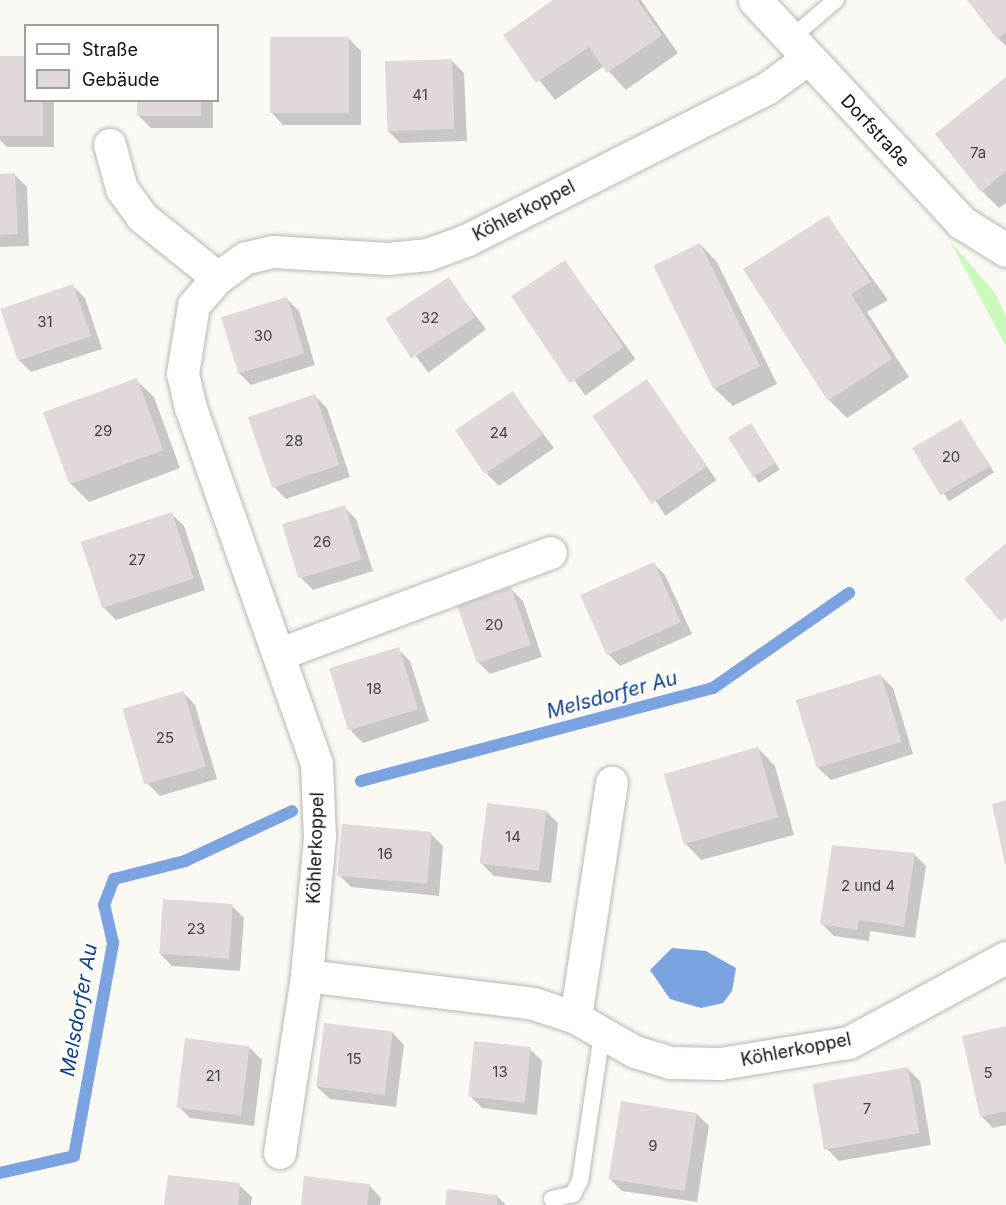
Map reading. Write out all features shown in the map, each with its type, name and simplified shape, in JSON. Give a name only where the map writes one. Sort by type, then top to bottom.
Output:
[{"type":"street","name":"Dorfstraße","points":[[755,0],[962,222],[1006,250]]},
{"type":"street","name":"Köhlerkoppel","points":[[280,1153],[307,976],[321,808],[317,764],[281,654],[209,464],[183,374],[194,306],[218,278],[246,258],[273,252],[388,259],[456,245],[767,89],[799,49]]},
{"type":"street","points":[[110,146],[122,189],[142,217],[218,278]]},
{"type":"street","points":[[281,654],[551,553]]},
{"type":"street","points":[[576,1018],[612,783]]},
{"type":"street","name":"Köhlerkoppel","points":[[307,976],[534,1004],[576,1018],[602,1034],[671,1063],[721,1065],[849,1043],[1006,958]]},
{"type":"lane","points":[[799,49],[836,0]]},
{"type":"lane","points":[[552,1199],[573,1194],[580,1181],[602,1034]]},
{"type":"green space","points":[[950,241],[995,293],[1006,317],[1006,346]]},
{"type":"water","points":[[672,948],[706,951],[736,968],[732,991],[723,1003],[701,1008],[670,999],[650,970]]},
{"type":"building","points":[[553,0],[637,0],[662,35],[607,73],[589,47],[536,83],[503,35]]},
{"type":"building","points":[[967,0],[1006,0],[1006,32],[997,39]]},
{"type":"building","points":[[270,37],[349,37],[349,113],[270,113]]},
{"type":"building","points":[[0,56],[24,56],[24,102],[43,102],[43,136],[0,136]]},
{"type":"building","points":[[452,59],[454,129],[387,131],[385,61]]},
{"type":"building","points":[[1006,77],[1006,171],[981,192],[935,134]]},
{"type":"building","points":[[137,102],[201,102],[201,116],[137,116]]},
{"type":"building","points":[[15,173],[18,234],[0,235],[0,174]]},
{"type":"building","points":[[828,215],[871,282],[851,294],[892,359],[828,401],[743,269]]},
{"type":"building","points":[[700,243],[760,366],[713,389],[653,266]]},
{"type":"building","points":[[565,260],[624,347],[570,383],[511,296]]},
{"type":"building","points":[[449,277],[475,317],[411,359],[385,318]]},
{"type":"building","points":[[73,284],[91,336],[18,361],[0,309]]},
{"type":"building","points":[[287,297],[304,353],[238,374],[221,317]]},
{"type":"building","points":[[137,378],[163,450],[69,485],[43,412]]},
{"type":"building","points":[[647,379],[706,467],[652,504],[592,416]]},
{"type":"building","points":[[513,391],[543,435],[485,474],[455,430]]},
{"type":"building","points":[[315,394],[339,465],[272,488],[248,417]]},
{"type":"building","points":[[961,419],[989,466],[940,496],[912,448]]},
{"type":"building","points":[[751,423],[776,463],[753,477],[728,437]]},
{"type":"building","points":[[345,505],[362,560],[299,579],[282,524]]},
{"type":"building","points":[[172,512],[194,579],[102,608],[81,542]]},
{"type":"building","points":[[1006,543],[1006,618],[1001,622],[964,579]]},
{"type":"building","points":[[654,562],[681,622],[607,655],[580,595]]},
{"type":"building","points":[[511,587],[531,645],[477,663],[457,606]]},
{"type":"building","points":[[399,647],[418,709],[348,731],[329,668]]},
{"type":"building","points":[[881,674],[902,742],[817,768],[796,700]]},
{"type":"building","points":[[184,691],[206,767],[144,785],[122,709]]},
{"type":"building","points":[[758,747],[778,817],[684,844],[664,774]]},
{"type":"building","points":[[1006,800],[1006,864],[1005,864],[992,804]]},
{"type":"building","points":[[487,803],[547,810],[539,871],[480,864]]},
{"type":"building","points":[[342,824],[432,832],[427,884],[337,876]]},
{"type":"building","points":[[832,845],[915,853],[904,927],[859,920],[857,930],[820,924]]},
{"type":"building","points":[[163,899],[233,904],[229,959],[159,954]]},
{"type":"building","points":[[324,1023],[392,1031],[385,1095],[316,1087]]},
{"type":"building","points":[[1006,1026],[1006,1111],[980,1117],[962,1036]]},
{"type":"building","points":[[185,1038],[250,1046],[241,1115],[176,1107]]},
{"type":"building","points":[[474,1041],[531,1047],[525,1103],[468,1097]]},
{"type":"building","points":[[908,1067],[920,1133],[824,1150],[812,1084]]},
{"type":"building","points":[[621,1101],[697,1113],[685,1191],[609,1179]]},
{"type":"building","points":[[168,1175],[240,1183],[238,1205],[164,1205]]},
{"type":"building","points":[[304,1176],[370,1184],[367,1205],[301,1205]]},
{"type":"building","points":[[447,1189],[498,1195],[497,1205],[445,1205]]},
{"type":"waterway","name":"Melsdorfer Au","points":[[361,781],[713,688],[849,593]]},
{"type":"waterway","name":"Melsdorfer Au","points":[[0,1173],[74,1156],[113,943],[104,905],[114,879],[185,861],[292,811]]}]
